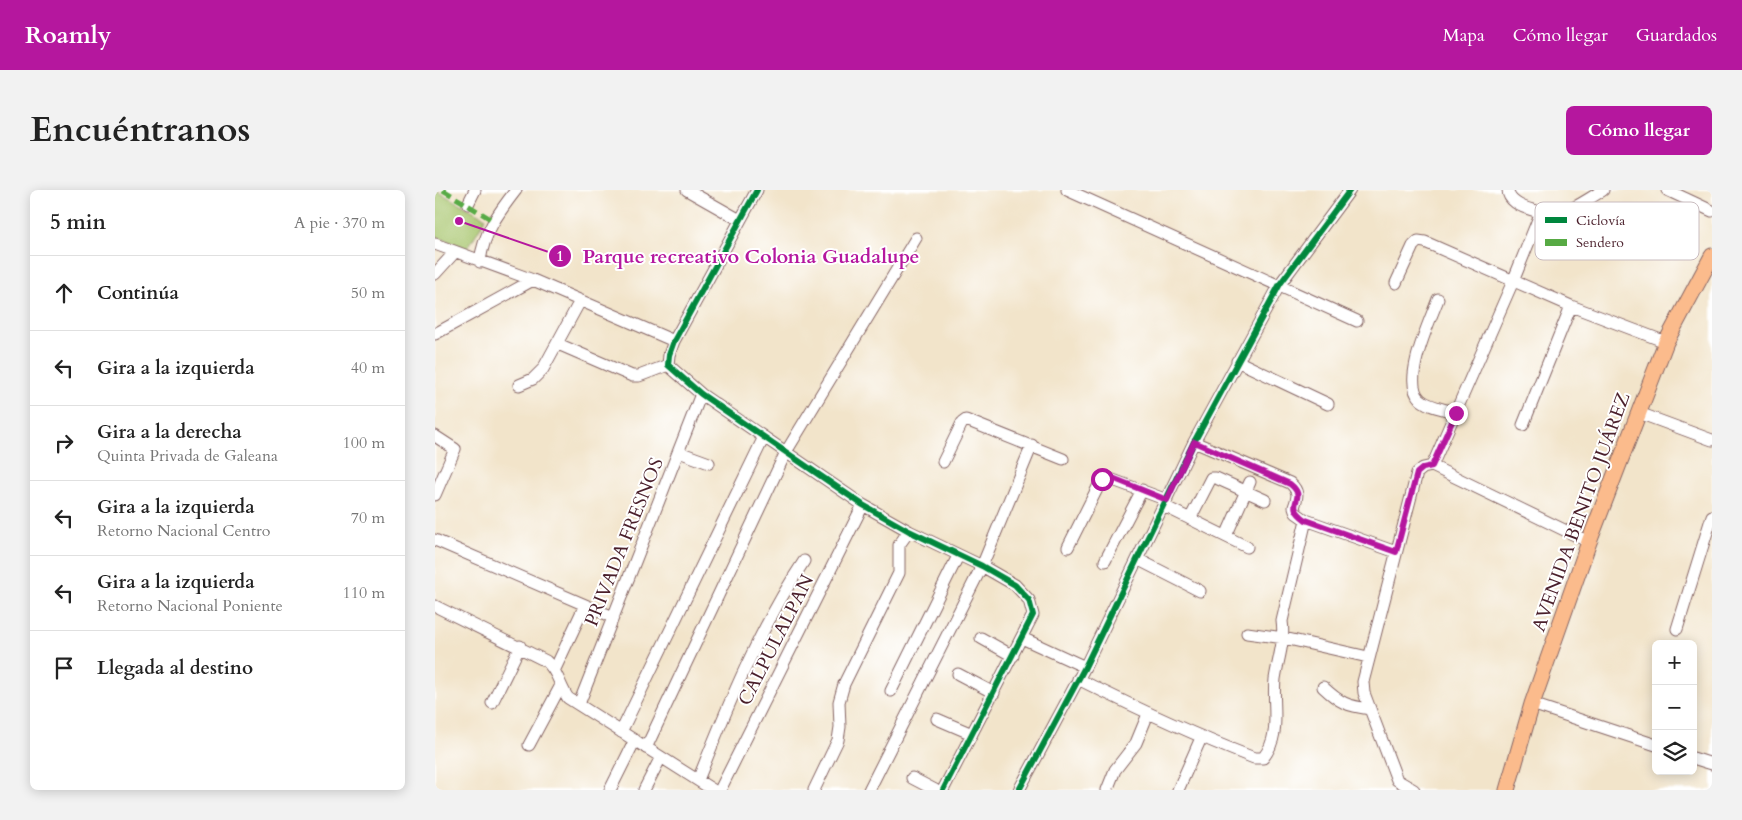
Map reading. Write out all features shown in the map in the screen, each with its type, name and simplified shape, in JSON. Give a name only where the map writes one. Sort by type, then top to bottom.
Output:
[{"type":"main road","name":"AVENIDA BENITO JUÁREZ","points":[[1507,790],[1533,704],[1589,542],[1666,342],[1712,256]]},
{"type":"street","points":[[467,204],[475,190]]},
{"type":"street","points":[[480,262],[484,240],[494,220],[516,190]]},
{"type":"street","points":[[687,190],[740,220]]},
{"type":"street","points":[[668,365],[674,341],[757,190]]},
{"type":"street","points":[[1067,190],[1279,284],[1357,321]]},
{"type":"street","points":[[1019,790],[1085,667],[1139,560],[1194,442],[1279,284],[1350,190]]},
{"type":"street","points":[[1508,190],[1508,196],[1513,202],[1535,210]]},
{"type":"street","points":[[1582,202],[1603,190]]},
{"type":"street","points":[[1667,190],[1693,202]]},
{"type":"street","points":[[1699,205],[1712,211]]},
{"type":"street","points":[[1432,466],[1514,280],[1535,227]]},
{"type":"street","points":[[646,748],[786,452],[916,238]]},
{"type":"street","points":[[1395,283],[1418,241],[1425,242],[1571,306],[1666,342]]},
{"type":"street","points":[[435,244],[533,280],[674,341]]},
{"type":"street","points":[[435,274],[455,252]]},
{"type":"street","points":[[435,334],[533,280]]},
{"type":"street","points":[[1438,299],[1414,368],[1413,385],[1416,394],[1422,401],[1456,413]]},
{"type":"street","points":[[519,385],[533,379],[543,369],[580,301]]},
{"type":"street","points":[[1523,425],[1571,306]]},
{"type":"street","points":[[558,344],[632,376],[639,376],[668,365]]},
{"type":"street","points":[[1237,362],[1328,404]]},
{"type":"street","points":[[668,365],[701,394],[863,505],[909,531],[982,566],[1015,586],[1029,600],[1033,615],[943,790]]},
{"type":"street","name":"PRIVADA FRESNOS","points":[[579,704],[701,394]]},
{"type":"street","points":[[1639,413],[1712,440]]},
{"type":"street","points":[[943,462],[966,420],[1063,459]]},
{"type":"street","points":[[435,436],[455,448],[435,495]]},
{"type":"street","points":[[621,732],[764,437]]},
{"type":"street","points":[[1194,442],[1290,484],[1296,489],[1298,497],[1294,507],[1297,513],[1306,520],[1396,552]]},
{"type":"street","points":[[869,790],[982,566],[1032,445]]},
{"type":"street","points":[[679,452],[709,463]]},
{"type":"street","points":[[1414,790],[1397,780],[1363,693],[1363,682],[1417,473],[1423,468],[1432,466],[1589,542]]},
{"type":"street","points":[[1068,547],[1102,479],[1110,477],[1142,490],[1166,503],[1189,519],[1247,547]]},
{"type":"street","points":[[1189,519],[1211,478],[1248,486],[1265,500]]},
{"type":"street","points":[[1226,536],[1248,486]]},
{"type":"street","points":[[1105,561],[1142,490]]},
{"type":"street","name":"CALPULALPAN","points":[[713,790],[863,505]]},
{"type":"street","points":[[1677,629],[1712,516]]},
{"type":"street","points":[[1078,679],[1201,738],[1254,758],[1263,758],[1269,750],[1277,717],[1275,679],[1284,638],[1283,614],[1306,520]]},
{"type":"street","points":[[814,790],[838,740],[840,727],[839,702],[844,684],[899,573],[899,545],[909,531]]},
{"type":"street","points":[[435,540],[613,618]]},
{"type":"street","points":[[891,690],[958,556]]},
{"type":"street","points":[[1139,560],[1200,591]]},
{"type":"street","points":[[698,780],[742,670],[763,635],[778,601],[804,561]]},
{"type":"street","points":[[555,669],[585,605]]},
{"type":"street","points":[[435,606],[520,646],[546,661],[555,669],[560,687],[567,698],[713,790]]},
{"type":"street","points":[[1247,633],[1284,638],[1368,657]]},
{"type":"street","points":[[981,638],[1013,656]]},
{"type":"street","points":[[1022,638],[1085,667]]},
{"type":"street","points":[[492,703],[520,646]]},
{"type":"street","points":[[958,674],[994,693]]},
{"type":"street","points":[[529,745],[560,687]]},
{"type":"street","points":[[1323,687],[1348,706],[1370,709]]},
{"type":"street","points":[[1533,704],[1652,744]]},
{"type":"street","points":[[1107,790],[1115,770],[1136,743],[1148,714]]},
{"type":"street","points":[[937,719],[972,734]]},
{"type":"street","points":[[1178,790],[1201,738]]},
{"type":"street","points":[[610,790],[635,740]]},
{"type":"street","points":[[643,790],[661,757]]},
{"type":"street","points":[[1697,759],[1712,764]]},
{"type":"street","points":[[912,778],[935,790]]},
{"type":"green space","points":[[435,190],[486,218],[467,249],[435,236]]},
{"type":"marked path","points":[[443,190],[494,221]]},
{"type":"cycle path","points":[[757,190],[674,341],[668,365],[701,394],[863,505],[909,531],[982,566],[1015,585],[1029,600],[1033,615],[943,790]]},
{"type":"cycle path","points":[[1019,790],[1085,667],[1194,442],[1280,284],[1350,190]]},
{"type":"place","name":"Parque recreativo Colonia Guadalupe","points":[[459,221]]},
{"type":"route","points":[[1102,479],[1110,477],[1167,500],[1194,442],[1290,484],[1296,489],[1298,497],[1294,507],[1297,513],[1306,520],[1396,552],[1417,473],[1423,468],[1432,466],[1456,413]]}]
